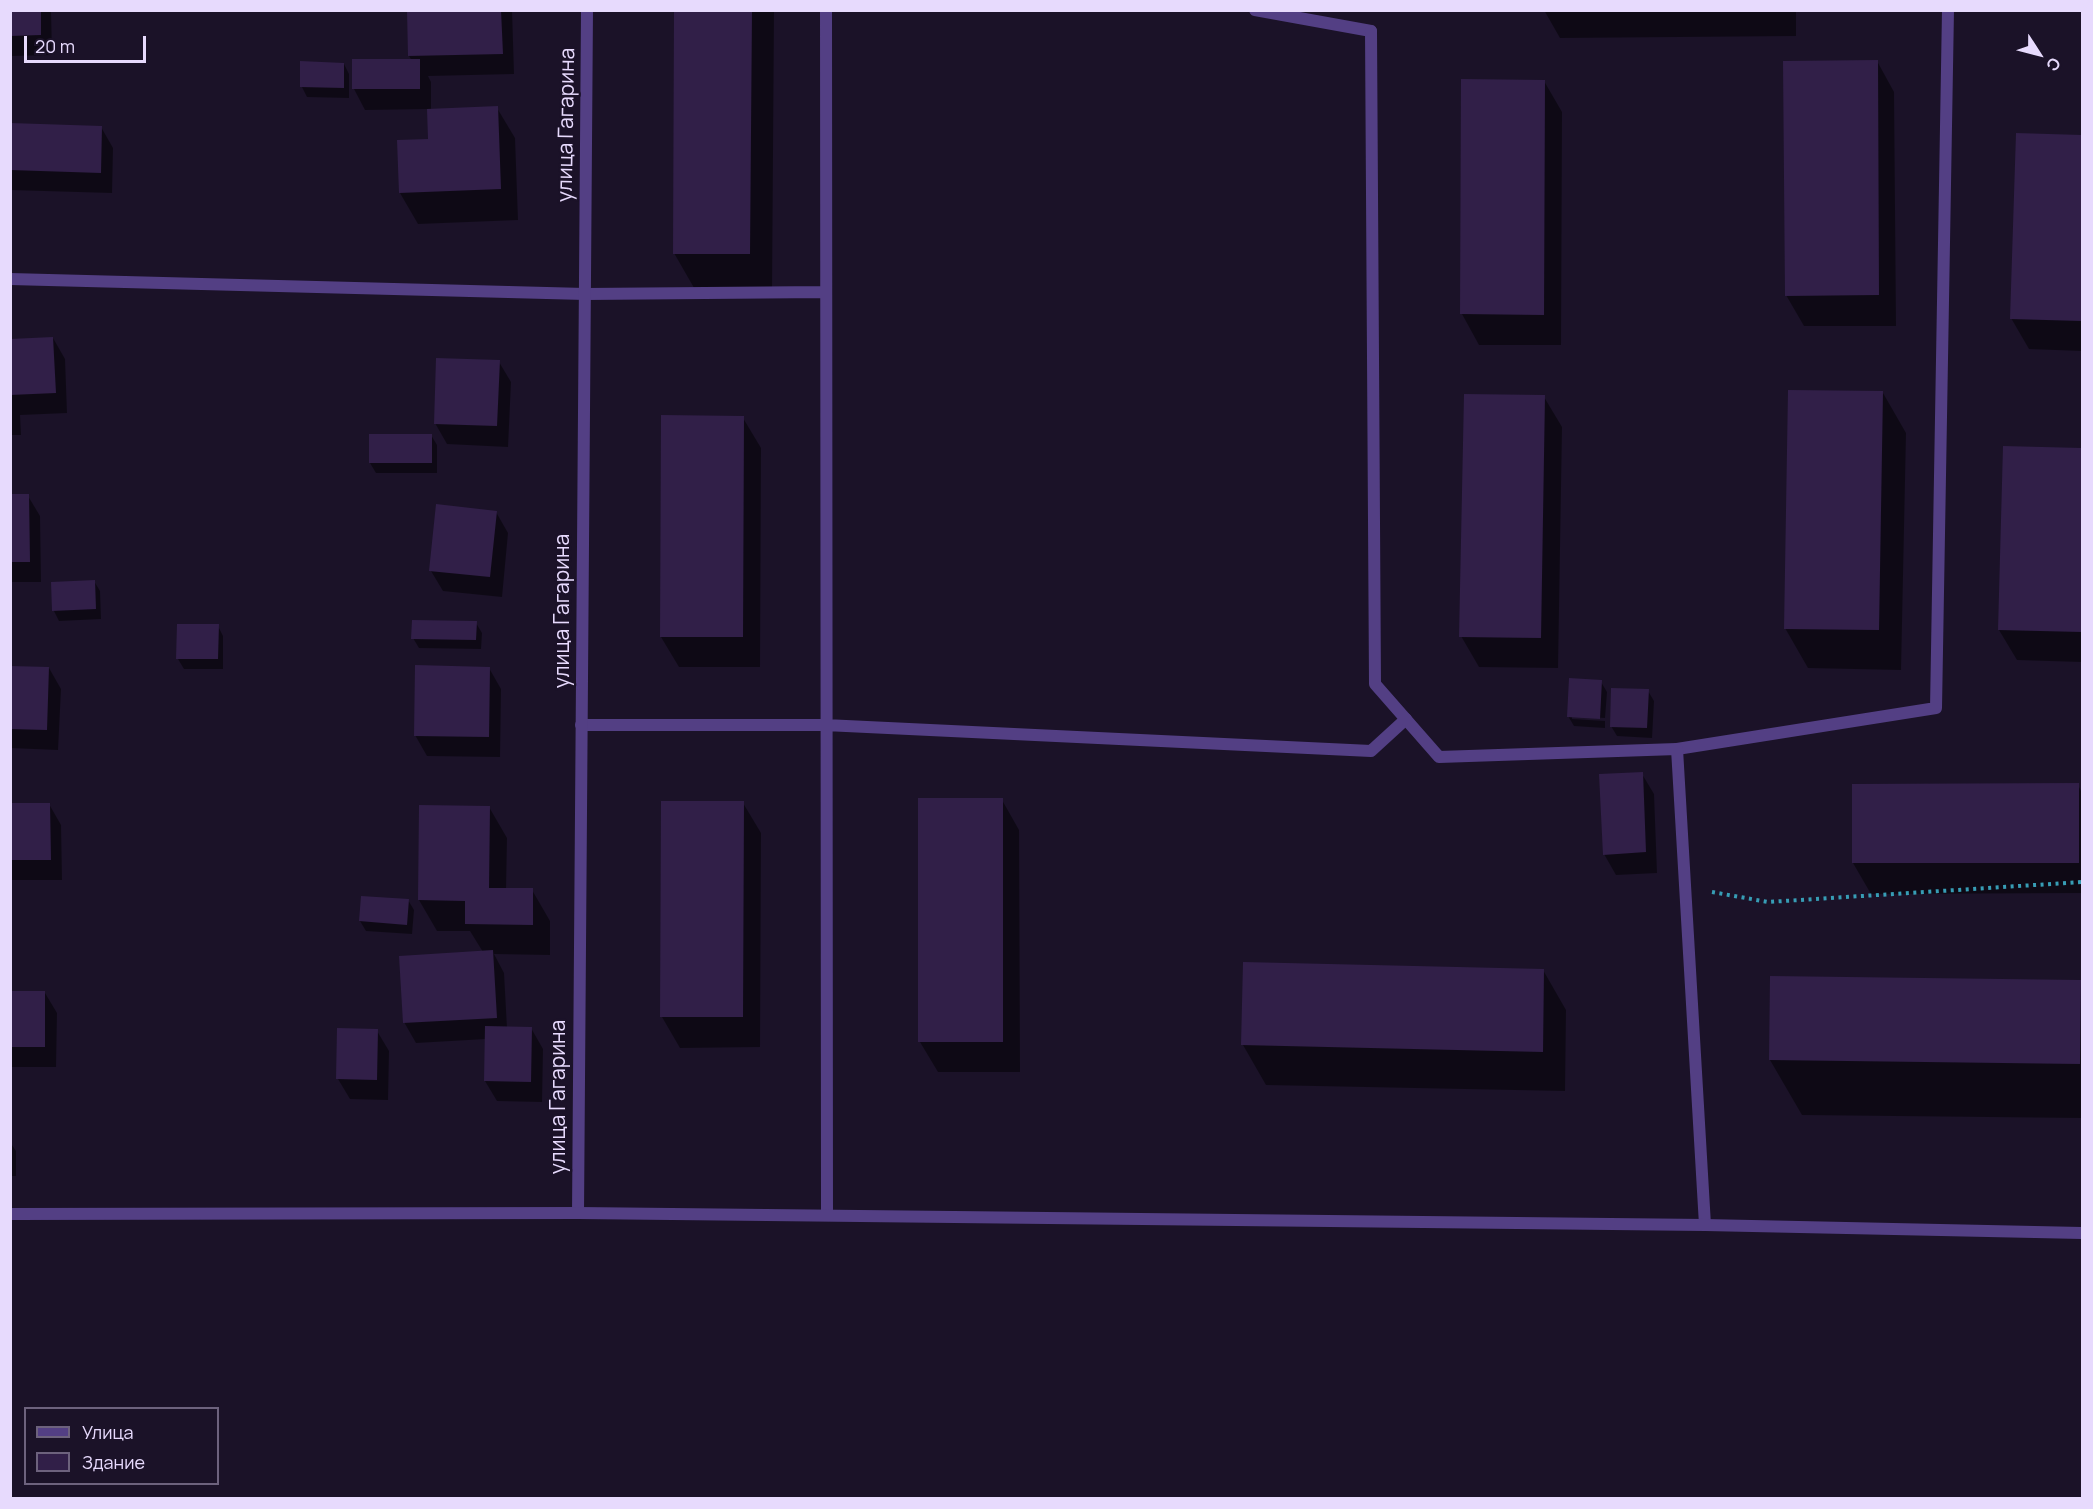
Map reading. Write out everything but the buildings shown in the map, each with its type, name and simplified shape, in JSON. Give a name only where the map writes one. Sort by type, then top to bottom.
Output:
[{"type":"street","name":"улица Гагарина","points":[[578,1212],[587,10]]},
{"type":"street","points":[[826,10],[827,1215]]},
{"type":"street","points":[[1255,10],[1371,31],[1375,684],[1439,756],[1677,749],[1936,708],[1948,10]]},
{"type":"street","points":[[10,279],[585,294],[825,292]]},
{"type":"street","points":[[581,724],[825,724],[1371,752],[1406,719]]},
{"type":"street","points":[[1677,749],[1705,1225]]},
{"type":"street","points":[[10,1214],[578,1212],[1705,1225],[2082,1233]]},
{"type":"path","points":[[1685,886],[1768,902],[2082,882]]}]
